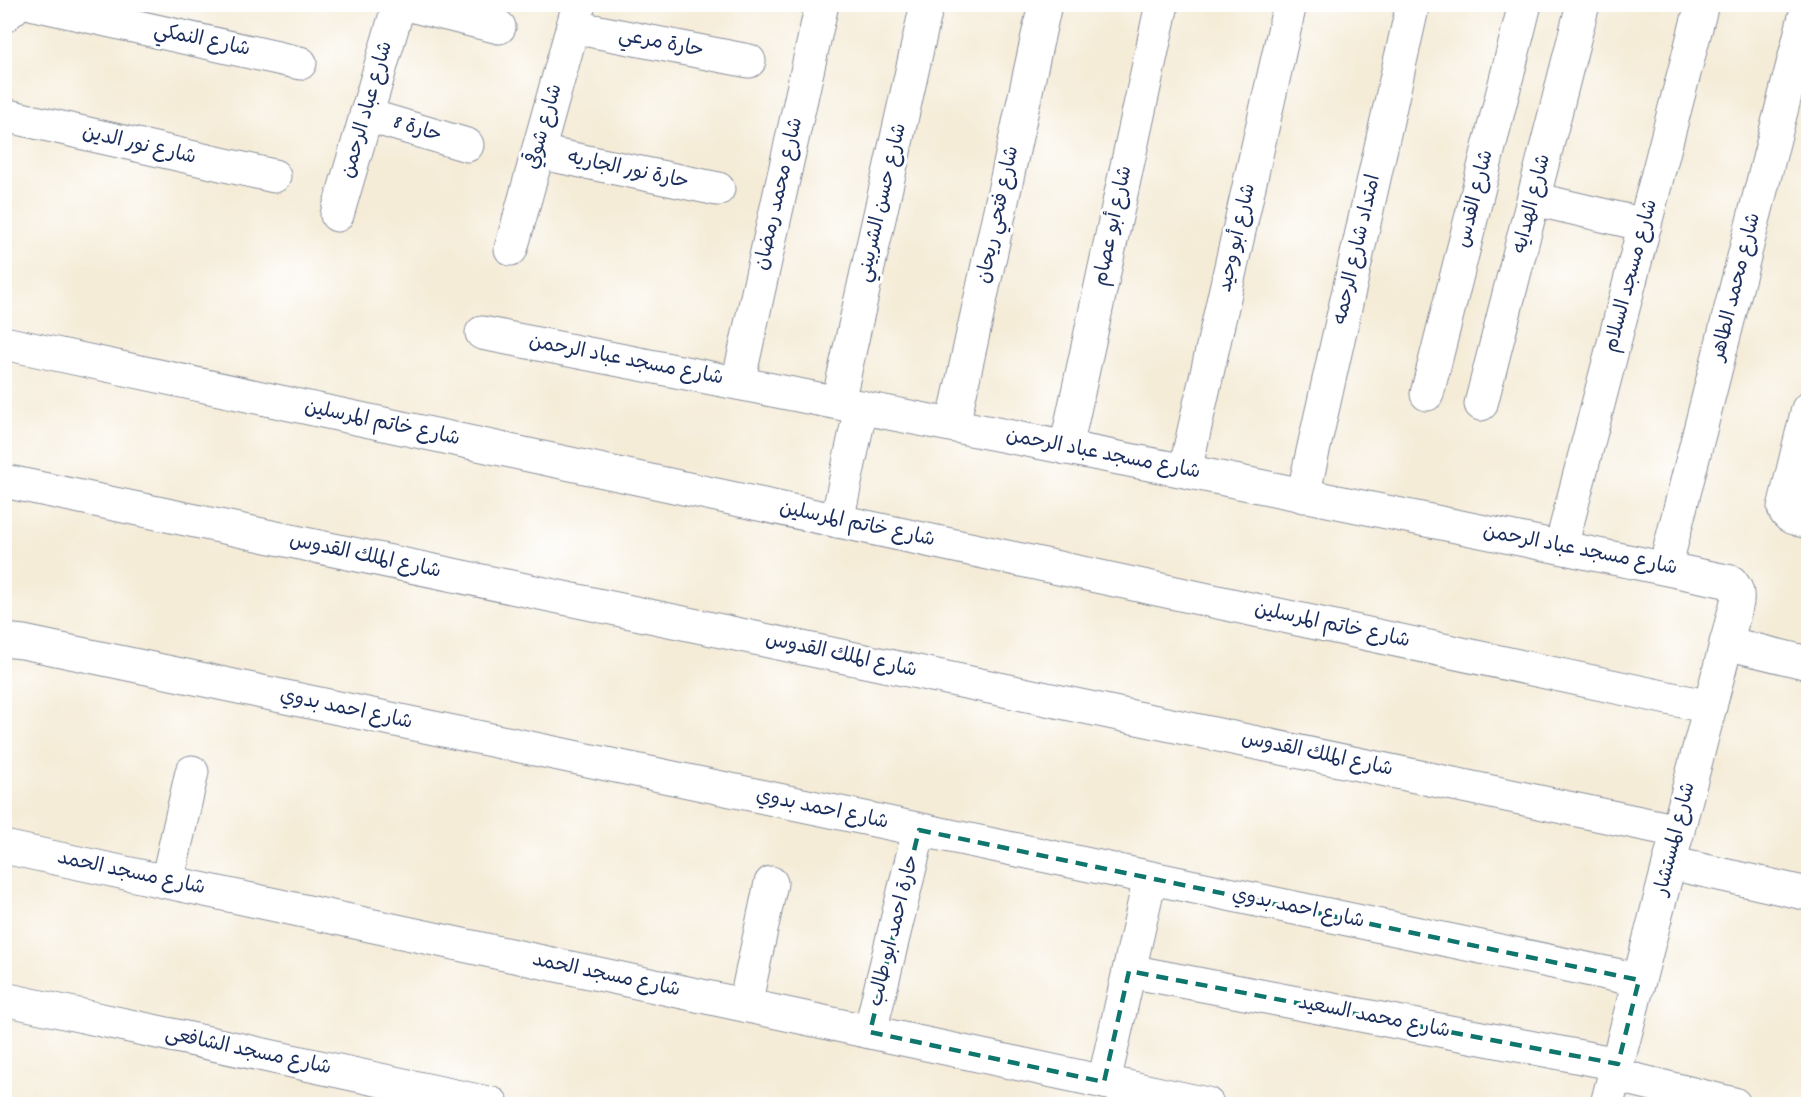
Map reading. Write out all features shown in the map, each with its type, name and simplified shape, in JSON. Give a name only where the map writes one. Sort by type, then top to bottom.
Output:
[{"type":"street","points":[[4,16],[18,4]]},
{"type":"street","name":"شارع النمكي","points":[[34,4],[300,63]]},
{"type":"street","name":"شارع عباد الرحمن","points":[[337,215],[399,4]]},
{"type":"street","points":[[406,4],[499,27]]},
{"type":"street","name":"شارع محمد رمضان","points":[[738,383],[822,4]]},
{"type":"street","name":"شارع حسن الشربيني","points":[[837,521],[850,404],[927,4]]},
{"type":"street","name":"شارع فتحي ريحان","points":[[953,425],[1045,4]]},
{"type":"street","name":"شارع أبو عصام","points":[[1066,448],[1162,4]]},
{"type":"street","name":"شارع أبو وحيد","points":[[1185,471],[1290,4]]},
{"type":"street","name":"امتداد شارع الرحمه","points":[[1303,496],[1413,4]]},
{"type":"street","name":"شارع القدس","points":[[1427,394],[1525,4]]},
{"type":"street","name":"شارع الهدايه","points":[[1481,404],[1583,4]]},
{"type":"street","name":"شارع مسجد السلام","points":[[1561,547],[1702,4]]},
{"type":"street","name":"شارع محمد الطاهر","points":[[1665,568],[1809,5]]},
{"type":"street","name":"حارة مرعي","points":[[576,16],[749,62]]},
{"type":"street","name":"شارع شوقي","points":[[511,249],[576,16]]},
{"type":"street","name":"حارة 8","points":[[366,115],[467,145]]},
{"type":"street","name":"شارع نور الدين","points":[[4,116],[274,176]]},
{"type":"street","name":"حارة نور الجاريه","points":[[538,152],[718,189]]},
{"type":"street","points":[[1534,199],[1645,225]]},
{"type":"street","name":"شارع مسجد عباد الرحمن","points":[[482,333],[850,404],[1723,580]]},
{"type":"street","name":"شارع خاتم المرسلين","points":[[4,343],[1710,707]]},
{"type":"street","points":[[1796,512],[1809,409]]},
{"type":"street","name":"شارع الملك القدوس","points":[[4,482],[1678,831]]},
{"type":"street","name":"شارع المستشار","points":[[1614,1081],[1738,595],[1731,582],[1723,580]]},
{"type":"street","name":"شارع احمد بدوي","points":[[4,640],[35,644],[1639,980]]},
{"type":"street","points":[[1726,643],[1809,663]]},
{"type":"street","points":[[167,882],[192,772]]},
{"type":"street","name":"حارة احمد ابو طالب","points":[[870,1032],[919,830]]},
{"type":"street","name":"شارع مسجد الحمد","points":[[4,847],[1207,1104]]},
{"type":"street","points":[[1670,863],[1809,894]]},
{"type":"street","points":[[1104,1082],[1150,878]]},
{"type":"street","points":[[745,1005],[771,883]]},
{"type":"street","name":"شارع محمد السعيد","points":[[1129,971],[1614,1081],[1734,1104]]},
{"type":"street","name":"شارع مسجد الشافعى","points":[[4,999],[492,1104]]},
{"type":"highlighted area","points":[[919,830],[1639,980],[1618,1064],[1129,971],[1104,1082],[870,1032]]}]
